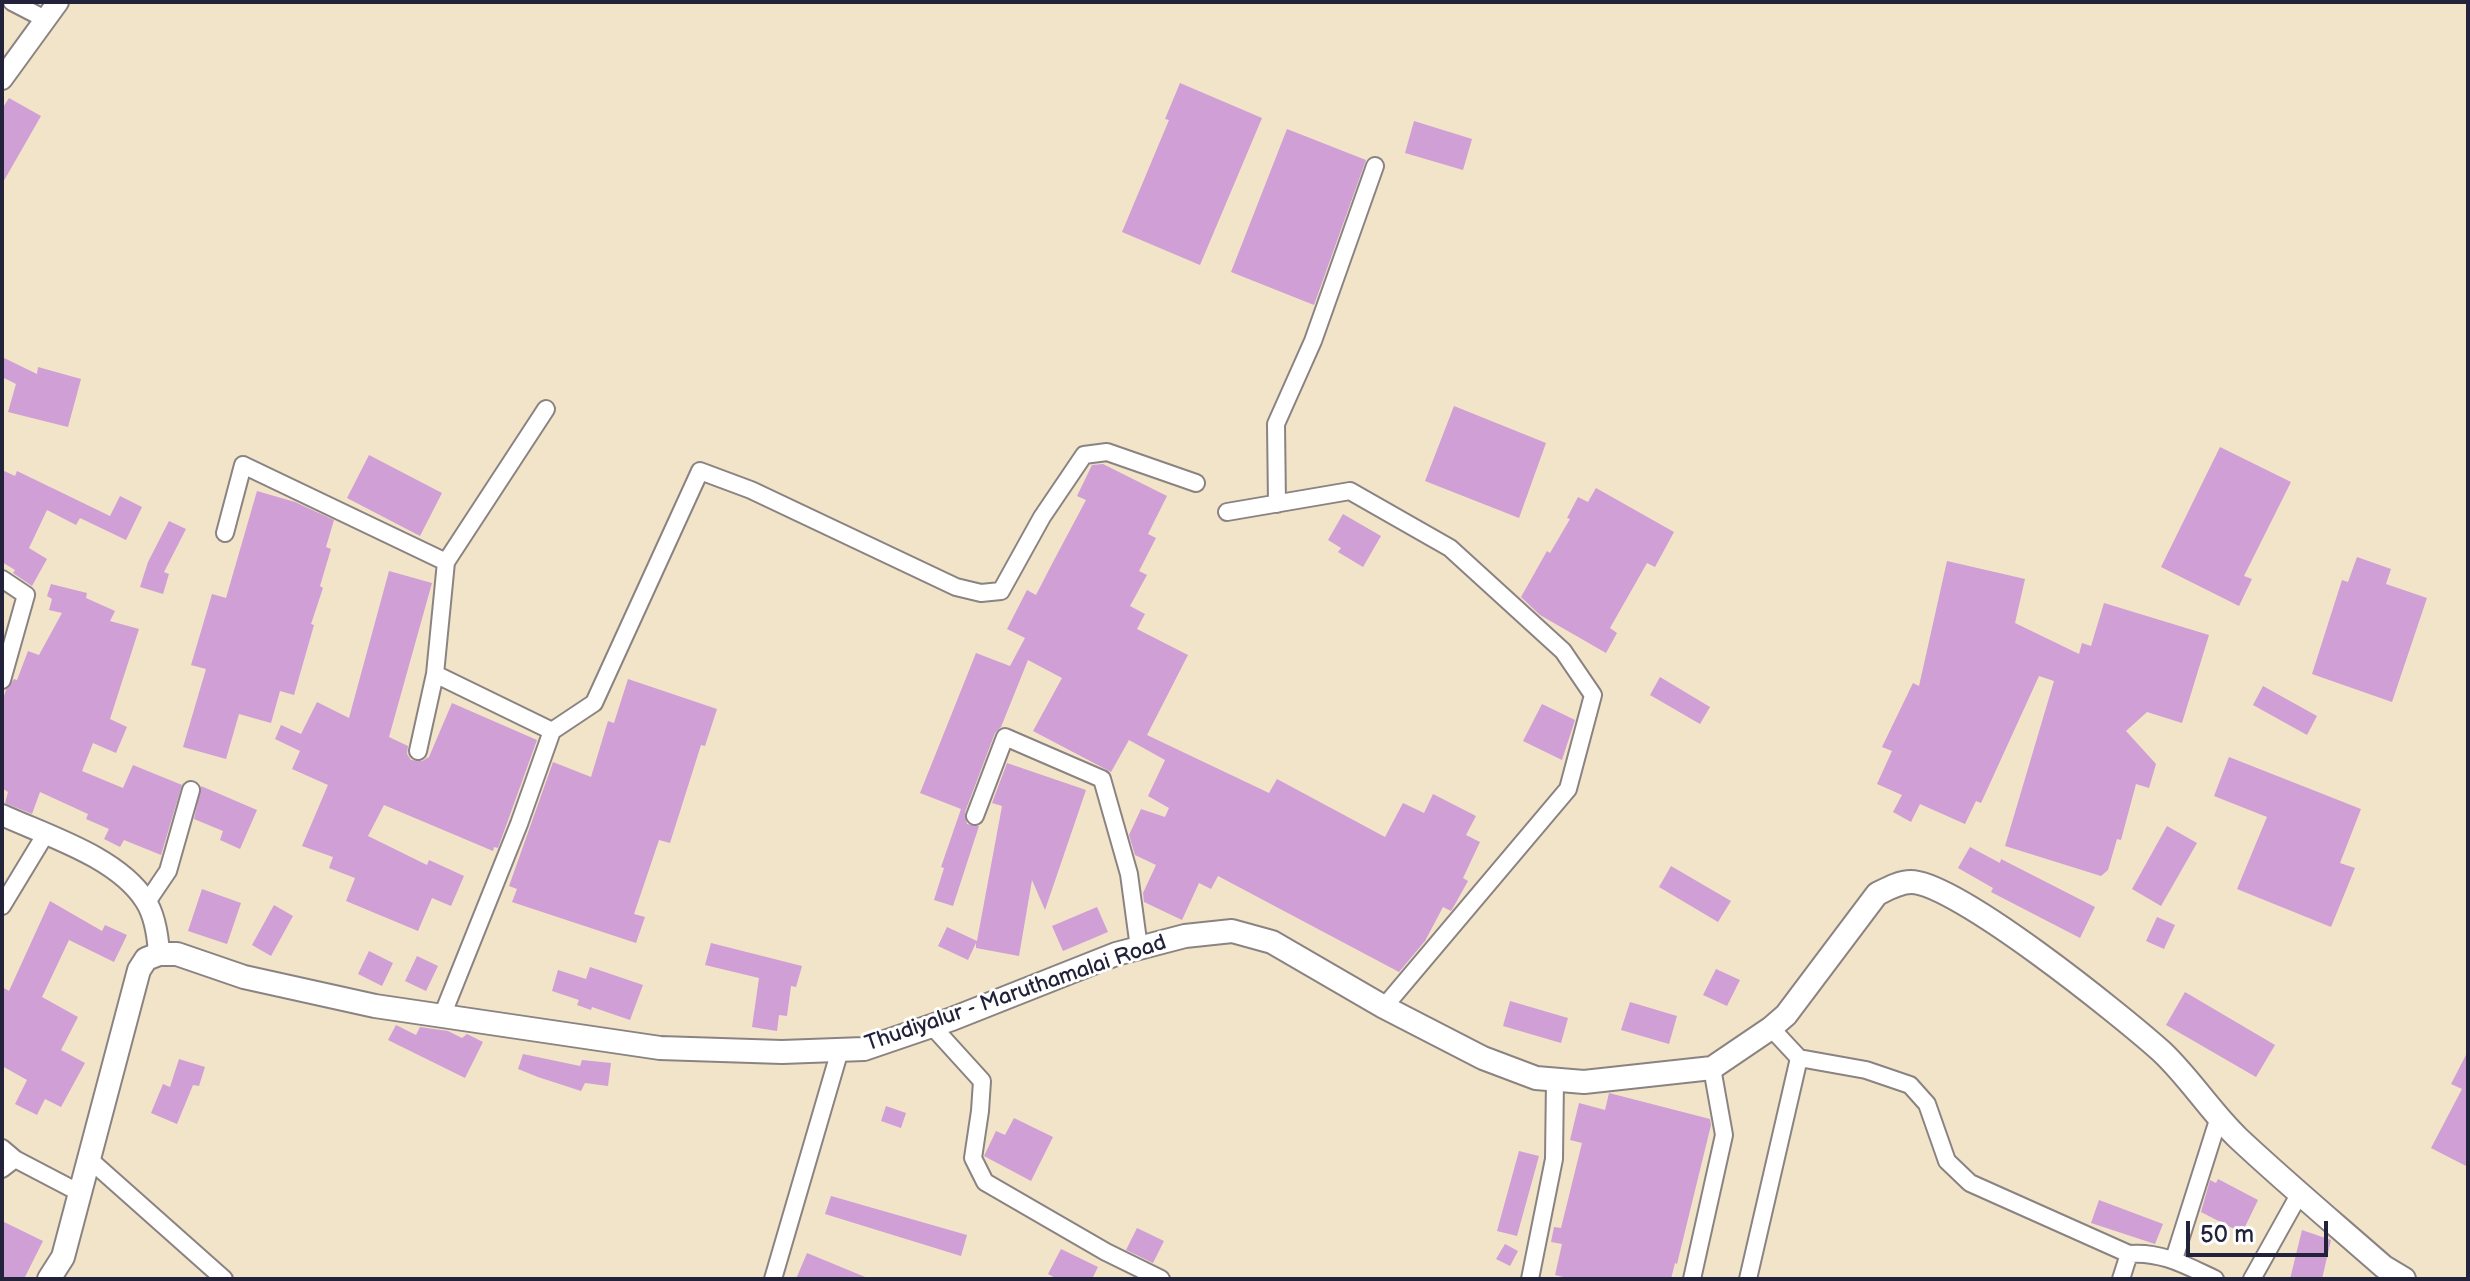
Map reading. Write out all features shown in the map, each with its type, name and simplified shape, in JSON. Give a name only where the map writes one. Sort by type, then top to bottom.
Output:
[{"type":"main road","name":"Thudiyalur - Maruthamalai Road","points":[[159,954],[177,954],[244,977],[375,1006],[660,1048],[782,1052],[864,1049],[932,1026],[1116,954],[1185,936],[1232,931],[1272,942],[1384,1007],[1483,1058],[1536,1078],[1584,1082],[1712,1068],[1786,1015],[1877,894],[1909,881],[1943,890],[1980,913],[2078,984],[2163,1052],[2235,1135],[2384,1267],[2404,1279]]},
{"type":"main road","points":[[49,1279],[63,1257],[139,970],[146,959],[159,954]]},
{"type":"street","points":[[2,79],[52,10],[12,2]]},
{"type":"street","points":[[1277,504],[1276,424],[1313,341],[1375,166]]},
{"type":"street","points":[[418,751],[435,674],[446,562],[546,409]]},
{"type":"street","points":[[442,1016],[519,824],[552,731],[594,703],[700,471],[751,490],[956,587],[981,593],[1001,591],[1042,517],[1084,455],[1107,452],[1196,483]]},
{"type":"street","points":[[225,533],[243,465],[446,562]]},
{"type":"street","points":[[1227,512],[1350,491],[1450,548],[1563,651],[1593,695],[1568,789],[1384,1007]]},
{"type":"street","points":[[2,579],[26,595],[2,680]]},
{"type":"street","points":[[435,674],[552,731]]},
{"type":"street","points":[[975,816],[1005,737],[1102,779],[1129,874],[1139,948]]},
{"type":"street","points":[[147,902],[168,871],[191,790]]},
{"type":"street","points":[[2,815],[105,863],[129,881],[147,902],[158,936],[159,954]]},
{"type":"street","points":[[2,906],[45,835]]},
{"type":"street","points":[[932,1026],[982,1081],[973,1158],[985,1182],[1106,1252],[1161,1279]]},
{"type":"street","points":[[1771,1028],[1799,1058],[1866,1070],[1910,1085],[1927,1104],[1947,1161],[1970,1183],[2129,1254],[2144,1253],[2174,1259],[2215,1279]]},
{"type":"street","points":[[773,1279],[840,1050]]},
{"type":"street","points":[[1748,1279],[1799,1058]]},
{"type":"street","points":[[1692,1279],[1724,1135],[1712,1068]]},
{"type":"street","points":[[1530,1279],[1554,1159],[1555,1079]]},
{"type":"street","points":[[2174,1259],[2219,1117]]},
{"type":"street","points":[[6,1159],[80,1193]]},
{"type":"street","points":[[89,1159],[224,1279]]},
{"type":"street","points":[[2252,1279],[2300,1193]]},
{"type":"street","points":[[2121,1279],[2129,1254]]},
{"type":"building","points":[[1180,83],[1262,118],[1200,265],[1122,232],[1169,120],[1165,119]]},
{"type":"building","points":[[9,98],[41,116],[2,184],[2,109]]},
{"type":"building","points":[[1414,121],[1472,139],[1463,170],[1405,153]]},
{"type":"building","points":[[1287,129],[1366,160],[1314,305],[1231,272]]},
{"type":"building","points":[[2,357],[37,374],[38,367],[81,379],[68,427],[8,412],[16,384],[2,377]]},
{"type":"building","points":[[1454,406],[1546,443],[1519,518],[1425,481]]},
{"type":"building","points":[[2220,447],[2291,482],[2244,576],[2252,579],[2239,606],[2161,567]]},
{"type":"building","points":[[369,455],[442,493],[420,536],[347,498]]},
{"type":"building","points":[[1103,464],[1167,496],[1148,534],[1156,538],[1139,571],[1147,575],[1130,606],[1145,614],[1137,629],[1188,655],[1147,735],[1269,793],[1277,779],[1385,837],[1403,803],[1424,813],[1433,794],[1476,816],[1466,835],[1480,842],[1463,878],[1468,881],[1451,911],[1443,907],[1425,941],[1399,972],[1218,876],[1211,889],[1199,883],[1182,920],[1144,902],[1143,893],[1156,865],[1135,855],[1129,835],[1141,809],[1165,817],[1169,808],[1148,796],[1165,760],[1129,740],[1111,772],[1033,731],[1062,678],[1028,660],[1001,727],[995,733],[965,812],[967,824],[979,826],[953,906],[934,900],[944,868],[941,867],[961,809],[920,793],[976,653],[1010,666],[1025,638],[1007,629],[1027,590],[1036,595],[1086,500],[1077,496],[1092,465]]},
{"type":"building","points":[[2,470],[15,476],[17,471],[110,516],[120,496],[142,507],[126,540],[80,518],[76,525],[47,510],[29,548],[47,559],[32,586],[2,562]]},
{"type":"building","points":[[1596,488],[1674,532],[1655,567],[1647,563],[1610,628],[1617,633],[1606,653],[1540,615],[1521,597],[1547,551],[1550,553],[1570,519],[1567,518],[1578,497],[1588,502]]},
{"type":"building","points":[[257,491],[295,502],[334,520],[326,547],[331,549],[294,695],[280,691],[271,723],[239,714],[226,759],[183,747],[206,669],[191,665],[212,594],[226,598]]},
{"type":"building","points":[[1343,514],[1381,536],[1363,567],[1338,552],[1341,548],[1328,540]]},
{"type":"building","points":[[169,521],[186,529],[164,572],[169,574],[163,594],[140,587],[148,562]]},
{"type":"building","points":[[2357,557],[2391,569],[2386,584],[2427,598],[2392,702],[2312,674],[2342,580],[2348,582]]},
{"type":"building","points":[[1947,561],[2025,579],[2015,623],[2079,654],[2082,643],[2091,646],[2104,603],[2209,635],[2182,723],[2147,712],[2126,731],[2156,764],[2149,788],[2136,784],[2121,840],[2117,839],[2108,870],[2101,876],[2005,846],[2054,681],[2039,676],[1981,803],[1976,801],[1965,824],[1920,804],[1911,822],[1893,812],[1902,795],[1877,784],[1892,751],[1882,747],[1913,683],[1919,686]]},
{"type":"building","points":[[389,571],[432,583],[389,737],[408,746],[407,754],[411,760],[422,761],[429,757],[452,703],[537,740],[498,848],[494,847],[493,851],[384,805],[368,836],[427,865],[429,860],[464,876],[451,906],[432,898],[418,931],[346,901],[355,878],[329,868],[333,857],[302,846],[328,785],[292,769],[300,751],[275,739],[281,725],[301,734],[317,702],[349,718]]},
{"type":"building","points":[[51,584],[87,593],[86,598],[115,611],[110,621],[139,629],[110,719],[127,727],[116,753],[93,743],[82,771],[123,788],[133,765],[182,785],[161,855],[124,840],[120,847],[104,839],[109,829],[86,819],[88,814],[40,792],[32,814],[5,803],[8,792],[2,788],[2,702],[6,690],[14,679],[17,680],[28,651],[39,655],[62,613],[49,610],[52,599],[47,596]]},
{"type":"building","points":[[1660,677],[1710,707],[1700,724],[1650,695]]},
{"type":"building","points":[[628,679],[717,709],[705,746],[701,745],[670,843],[659,840],[634,914],[645,917],[636,943],[512,902],[517,889],[509,886],[553,762],[591,777],[608,721],[614,723]]},
{"type":"building","points":[[2263,686],[2317,716],[2307,735],[2253,705]]},
{"type":"building","points":[[1542,704],[1575,720],[1562,760],[1523,741]]},
{"type":"building","points":[[2229,757],[2361,809],[2340,863],[2355,868],[2331,927],[2237,889],[2267,817],[2214,796]]},
{"type":"building","points":[[1007,763],[1086,790],[1045,910],[1032,880],[1019,956],[976,948],[976,943],[968,960],[938,946],[947,927],[977,941],[1002,806],[992,803]]},
{"type":"building","points":[[201,786],[257,810],[240,849],[220,840],[223,831],[194,819]]},
{"type":"building","points":[[2167,826],[2197,843],[2161,906],[2132,889]]},
{"type":"building","points":[[1970,847],[2000,863],[2001,859],[2095,907],[2080,938],[1991,892],[1993,888],[1958,868]]},
{"type":"building","points":[[1671,866],[1731,901],[1718,922],[1659,887]]},
{"type":"building","points":[[202,889],[241,903],[227,944],[188,931]]},
{"type":"building","points":[[50,901],[102,931],[105,925],[127,935],[114,962],[69,940],[42,997],[78,1017],[61,1050],[85,1063],[61,1107],[45,1099],[37,1115],[15,1104],[27,1080],[2,1066],[2,987],[9,991]]},
{"type":"building","points":[[274,905],[293,916],[271,956],[252,945]]},
{"type":"building","points":[[1097,907],[1108,932],[1063,951],[1052,926]]},
{"type":"building","points":[[2157,917],[2175,925],[2164,949],[2146,941]]},
{"type":"building","points":[[711,943],[802,966],[796,987],[791,986],[787,1016],[779,1015],[777,1031],[752,1027],[759,978],[705,965]]},
{"type":"building","points":[[369,951],[393,963],[382,986],[358,974]]},
{"type":"building","points":[[417,956],[438,966],[426,991],[405,981]]},
{"type":"building","points":[[590,967],[643,985],[630,1020],[577,1005],[579,1000],[552,991],[558,970],[586,979]]},
{"type":"building","points":[[1716,969],[1740,980],[1727,1006],[1703,995]]},
{"type":"building","points":[[2185,992],[2275,1045],[2256,1077],[2166,1025]]},
{"type":"building","points":[[1510,1001],[1568,1018],[1561,1043],[1503,1026]]},
{"type":"building","points":[[1630,1002],[1677,1016],[1669,1044],[1621,1030]]},
{"type":"building","points":[[396,1025],[416,1035],[420,1027],[448,1031],[462,1038],[467,1034],[483,1042],[465,1078],[388,1040]]},
{"type":"building","points":[[2468,1051],[2468,1167],[2431,1148],[2462,1089],[2451,1084]]},
{"type":"building","points":[[523,1054],[580,1066],[582,1060],[611,1063],[608,1086],[585,1083],[581,1091],[538,1077],[518,1069]]},
{"type":"building","points":[[179,1059],[205,1067],[199,1086],[193,1085],[177,1124],[151,1113],[163,1084],[170,1087]]},
{"type":"building","points":[[1609,1093],[1710,1119],[1671,1279],[1572,1279],[1555,1275],[1562,1244],[1551,1242],[1554,1227],[1561,1228],[1582,1143],[1570,1140],[1579,1103],[1605,1110]]},
{"type":"building","points":[[886,1106],[906,1113],[901,1128],[881,1121]]},
{"type":"building","points":[[1014,1118],[1053,1137],[1031,1181],[984,1156],[996,1131],[1005,1135]]},
{"type":"building","points":[[1519,1151],[1539,1156],[1517,1236],[1497,1231]]},
{"type":"building","points":[[2218,1179],[2258,1200],[2242,1233],[2201,1212],[2210,1180],[2216,1183]]},
{"type":"building","points":[[831,1196],[967,1235],[961,1256],[825,1214]]},
{"type":"building","points":[[2099,1200],[2163,1224],[2155,1244],[2091,1223]]},
{"type":"building","points":[[2,1221],[43,1241],[24,1279],[2,1279]]},
{"type":"building","points":[[1137,1228],[1164,1241],[1153,1263],[1126,1250]]},
{"type":"building","points":[[2302,1230],[2331,1240],[2322,1279],[2290,1279]]},
{"type":"building","points":[[1505,1244],[1518,1251],[1510,1266],[1496,1259]]},
{"type":"building","points":[[1061,1249],[1098,1267],[1092,1279],[1057,1279],[1048,1274]]},
{"type":"building","points":[[807,1253],[870,1279],[796,1279]]}]
